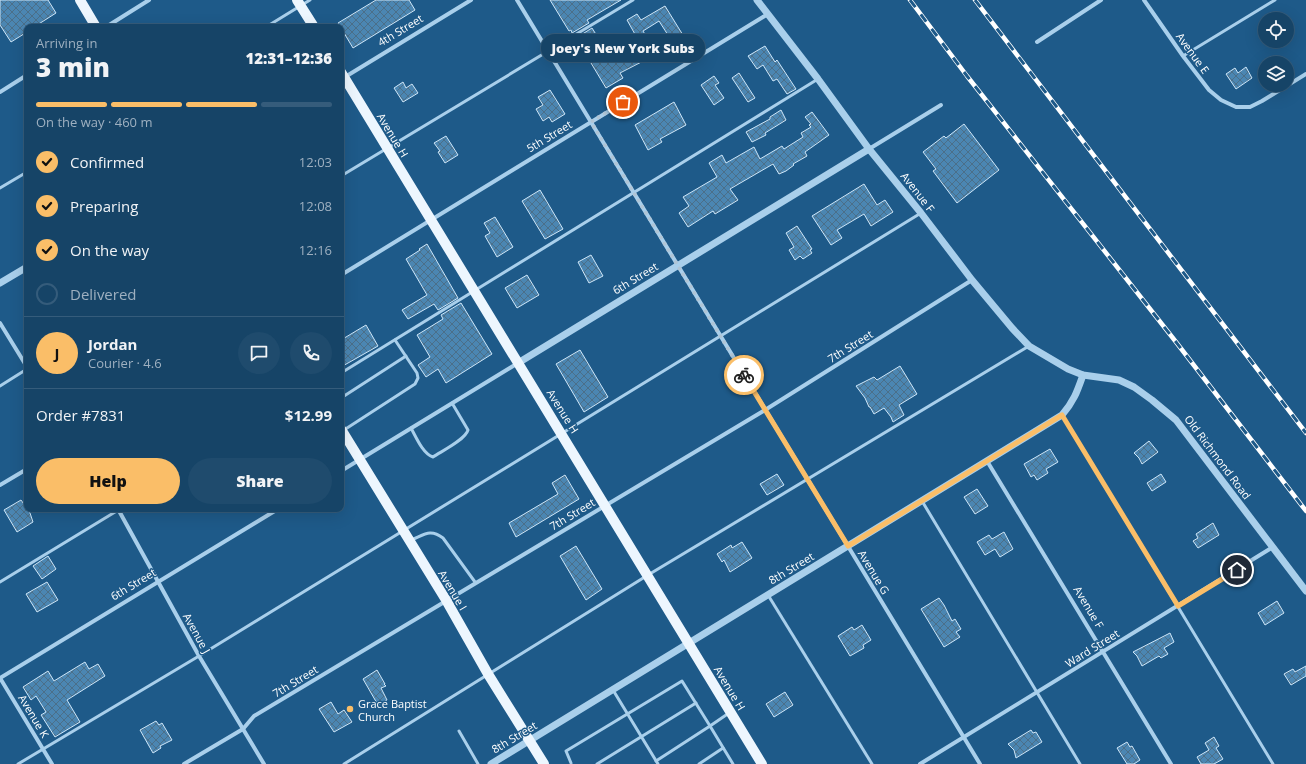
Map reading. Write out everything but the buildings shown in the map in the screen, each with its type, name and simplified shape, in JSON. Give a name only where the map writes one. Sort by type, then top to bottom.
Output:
[{"type":"main road","points":[[80,0],[94,24]]},
{"type":"main road","points":[[299,3],[312,24]]},
{"type":"main road","name":"Avenue H","points":[[344,79],[388,148],[518,363],[563,433],[762,764]]},
{"type":"main road","name":"Avenue I","points":[[344,435],[446,600],[488,674],[544,764]]},
{"type":"street","points":[[111,24],[149,0]]},
{"type":"street","name":"4th Street","points":[[344,75],[471,0]]},
{"type":"street","name":"Avenue G","points":[[517,0],[980,764]]},
{"type":"street","name":"Avenue F","points":[[757,0],[818,79],[869,149],[921,213],[972,280],[1012,328],[1029,346],[1068,369],[1083,375]]},
{"type":"street","points":[[1037,42],[1101,0]]},
{"type":"street","name":"Avenue E","points":[[1144,0],[1209,90],[1221,100],[1236,107],[1250,107],[1306,74]]},
{"type":"street","name":"5th Street","points":[[344,273],[768,14]]},
{"type":"street","points":[[0,92],[24,77]]},
{"type":"street","name":"6th Street","points":[[344,469],[940,105]]},
{"type":"street","points":[[0,283],[24,269]]},
{"type":"street","name":"7th Street","points":[[184,764],[243,729],[254,716],[605,504],[765,410],[972,280]]},
{"type":"street","points":[[0,323],[24,363]]},
{"type":"street","name":"8th Street","points":[[491,764],[1062,415],[1071,405],[1077,394],[1083,375]]},
{"type":"street","name":"Old Richmond Road","points":[[1083,375],[1119,380],[1134,387],[1176,420],[1306,591]]},
{"type":"street","name":"Avenue F","points":[[988,461],[1171,764]]},
{"type":"street","points":[[0,485],[24,471]]},
{"type":"street","name":"Avenue J","points":[[121,512],[199,656],[264,764]]},
{"type":"street","name":"6th Street","points":[[0,678],[273,512]]},
{"type":"street","name":"Ward Street","points":[[920,764],[1273,547]]},
{"type":"street","name":"Avenue K","points":[[0,678],[52,764]]},
{"type":"lane","points":[[270,24],[299,3],[310,0]]},
{"type":"lane","points":[[344,174],[633,0]]},
{"type":"lane","points":[[1183,56],[1275,0]]},
{"type":"lane","points":[[344,371],[818,79]]},
{"type":"lane","points":[[0,188],[24,174]]},
{"type":"lane","points":[[18,764],[199,656],[921,213]]},
{"type":"lane","points":[[344,428],[415,384],[418,378],[417,373],[395,340]]},
{"type":"lane","points":[[344,764],[648,575],[1029,346]]},
{"type":"lane","points":[[344,396],[406,356]]},
{"type":"lane","points":[[0,386],[24,370]]},
{"type":"lane","points":[[410,428],[423,449],[433,457],[467,434],[468,430],[452,403]]},
{"type":"lane","points":[[1062,415],[1273,764]]},
{"type":"lane","points":[[922,501],[1080,764]]},
{"type":"lane","points":[[0,582],[114,512]]},
{"type":"lane","points":[[409,541],[434,532],[443,538],[475,582]]},
{"type":"lane","points":[[768,595],[872,764]]},
{"type":"lane","points":[[570,764],[566,751],[682,681],[733,764]]},
{"type":"lane","points":[[613,690],[657,762],[731,712]]},
{"type":"lane","points":[[597,764],[696,703]]},
{"type":"lane","points":[[458,731],[478,764]]},
{"type":"lane","points":[[699,764],[724,748]]},
{"type":"railway","points":[[910,0],[967,76],[1176,342],[1306,511]]},
{"type":"railway","points":[[975,0],[1306,433]]},
{"type":"way so far","points":[[623,102],[591,122],[744,375]]},
{"type":"place","name":"Joey's New York Subs","points":[[623,102]]},
{"type":"place","name":"Grace Baptist Church","points":[[350,709]]},
{"type":"route","points":[[744,375],[848,546],[1062,415],[1178,606],[1237,570]]}]
